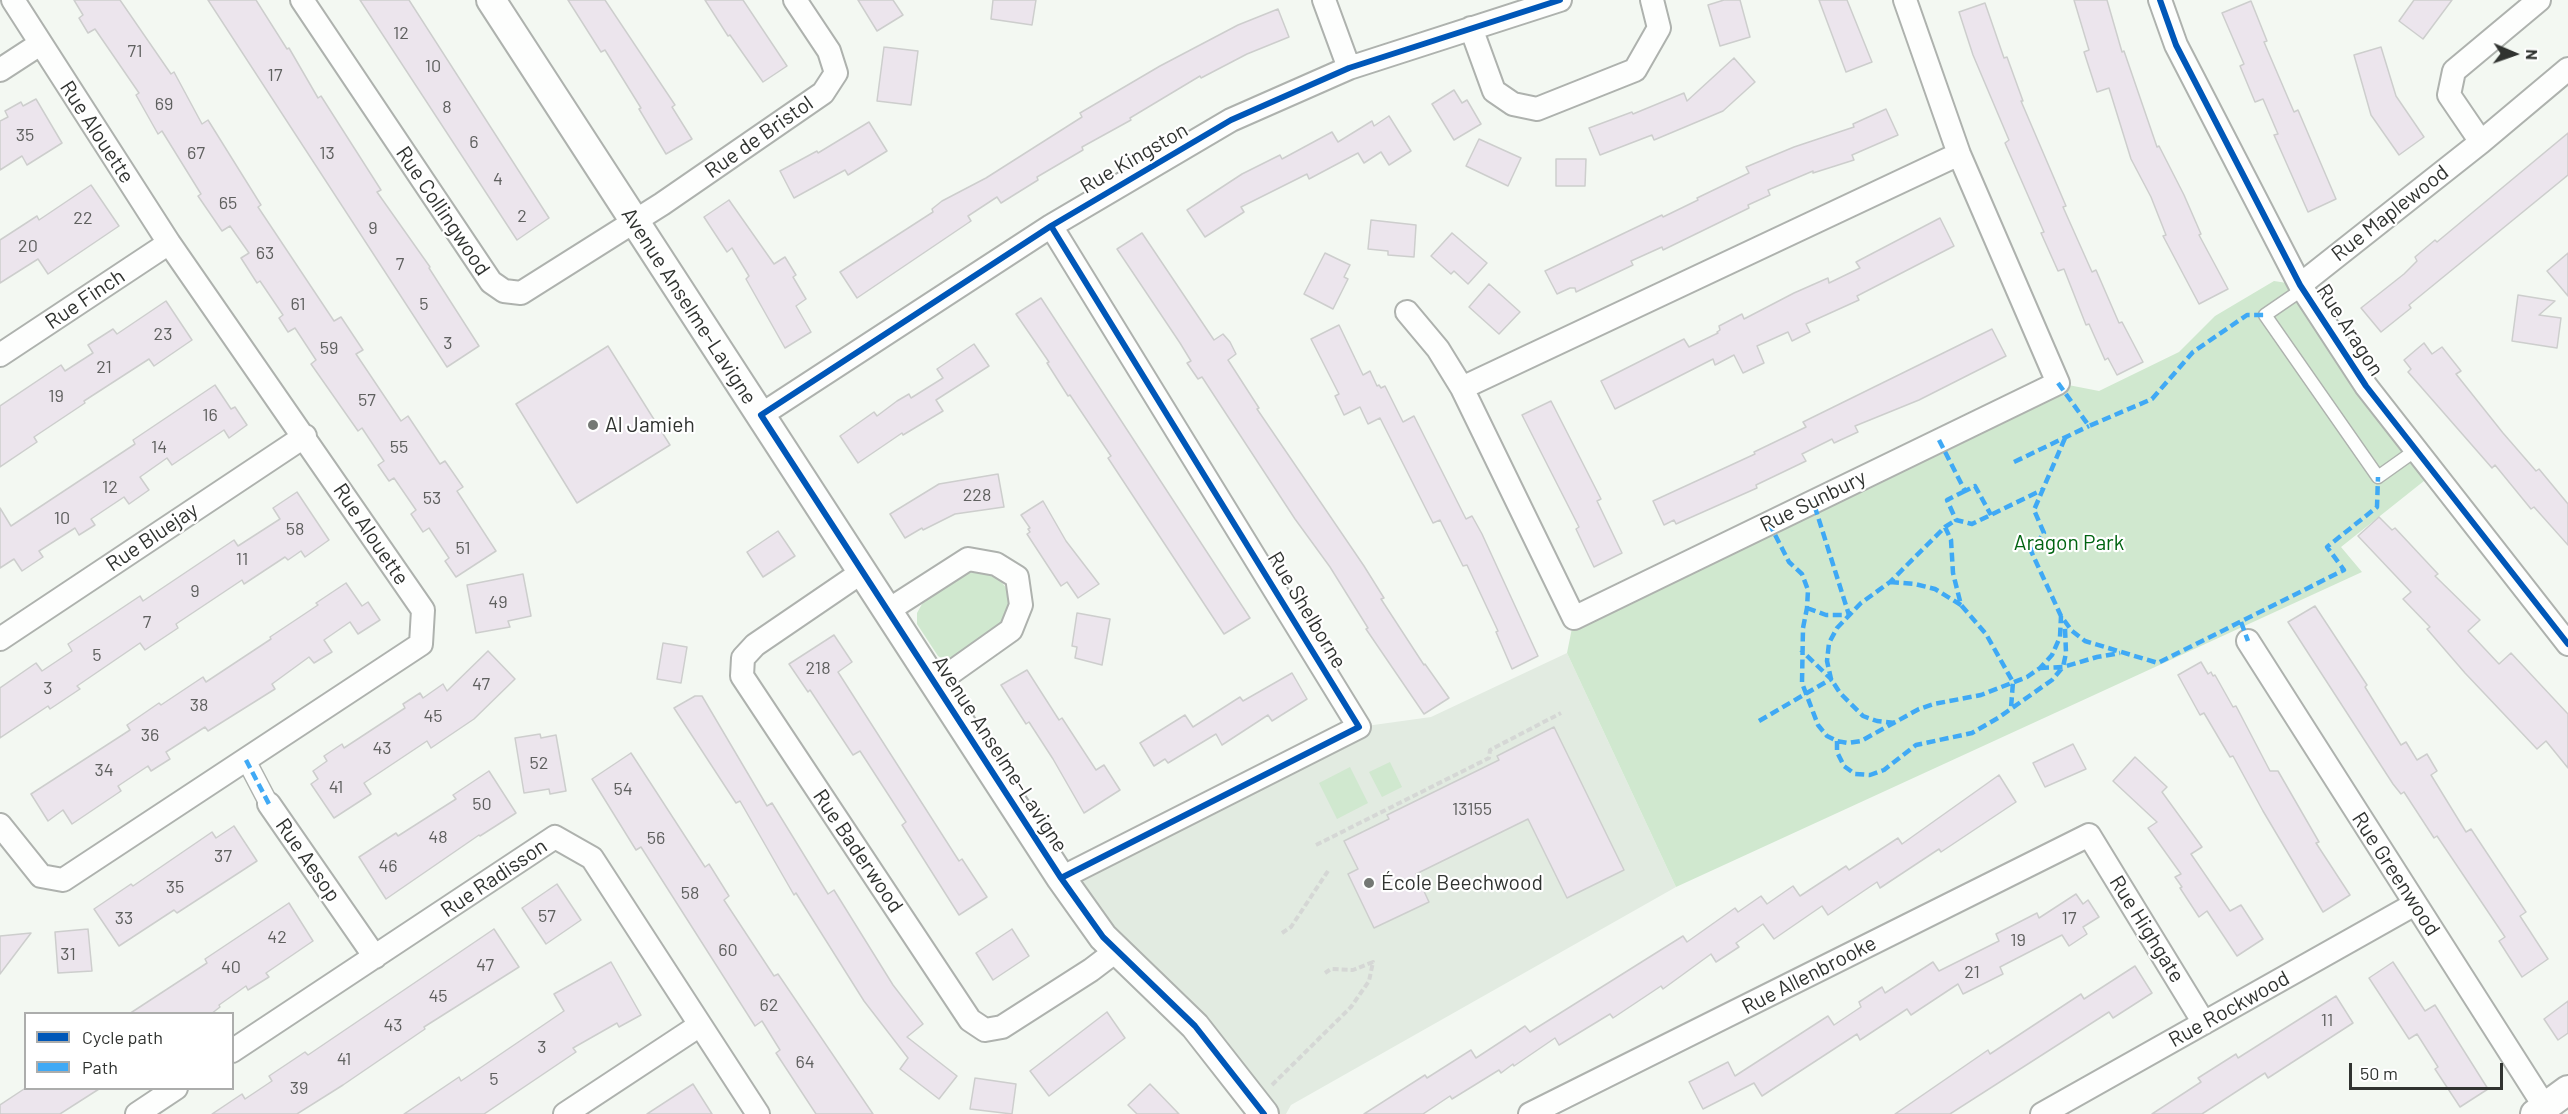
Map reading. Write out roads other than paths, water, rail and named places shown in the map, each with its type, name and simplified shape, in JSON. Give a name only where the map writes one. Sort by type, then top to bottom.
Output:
[{"type":"street","name":"Rue Alouette","points":[[0,825],[41,876],[63,880],[421,644],[423,610],[169,243],[13,0]]},
{"type":"street","name":"Rue Collingwood","points":[[302,0],[492,282],[504,291],[521,293],[635,221]]},
{"type":"street","name":"Avenue Anselme-Lavigne","points":[[491,0],[1061,878],[1116,951],[1195,1026],[1259,1107]]},
{"type":"street","name":"Rue de Bristol","points":[[635,221],[823,93],[836,73],[829,51],[795,0]]},
{"type":"street","points":[[1324,0],[1348,68]]},
{"type":"street","name":"Rue Kingston","points":[[761,416],[1051,226],[1231,120],[1348,68],[1560,0]]},
{"type":"street","points":[[1471,28],[1494,91],[1513,104],[1537,109],[1635,70],[1659,28],[1652,0]]},
{"type":"street","name":"Rue Sunbury","points":[[1407,312],[1438,349],[1462,387],[1574,618],[2058,383],[1959,154],[1905,0]]},
{"type":"street","name":"Rue Aragon","points":[[2160,0],[2176,45],[2302,287],[2366,386],[2568,644]]},
{"type":"street","points":[[2481,142],[2449,95],[2454,71],[2539,0]]},
{"type":"street","points":[[0,70],[40,44]]},
{"type":"street","name":"Rue Maplewood","points":[[2302,287],[2568,69]]},
{"type":"street","points":[[1462,387],[1959,154]]},
{"type":"street","name":"Rue Shelborne","points":[[1051,226],[1359,727],[1061,878]]},
{"type":"street","name":"Rue Finch","points":[[0,356],[169,243]]},
{"type":"street","name":"Rue Bluejay","points":[[0,639],[304,436]]},
{"type":"street","name":"Avenue Anselme-Lavigne","points":[[887,611],[968,559],[996,564],[1017,577],[1022,605],[1011,630],[934,684]]},
{"type":"street","name":"Rue Baderwood","points":[[862,572],[755,645],[743,658],[742,676],[970,1020],[985,1030],[1002,1027],[1091,970],[1116,951]]},
{"type":"street","name":"Rue Greenwood","points":[[2248,641],[2415,904],[2540,1111]]},
{"type":"street","name":"Rue Aesop","points":[[246,760],[269,804],[375,957]]},
{"type":"street","name":"Rue Highgate","points":[[2089,836],[2204,1023]]},
{"type":"street","name":"Rue Allenbrooke","points":[[1545,1111],[2089,836]]},
{"type":"street","name":"Rue Radisson","points":[[234,1050],[555,837],[592,858],[758,1114]]},
{"type":"street","name":"Rue Rockwood","points":[[2042,1114],[2415,904]]},
{"type":"street","points":[[566,1114],[700,1025]]},
{"type":"street","points":[[137,1114],[174,1090]]},
{"type":"street","points":[[2540,1111],[2568,1090]]},
{"type":"lane","points":[[2302,287],[2265,315],[2378,477],[2416,450]]},
{"type":"place","name":"Al Jamieh","points":[[593,425]]},
{"type":"place","name":"École Beechwood","points":[[1369,883]]},
{"type":"park label","name":"Aragon Park","points":[[2069,543]]}]
